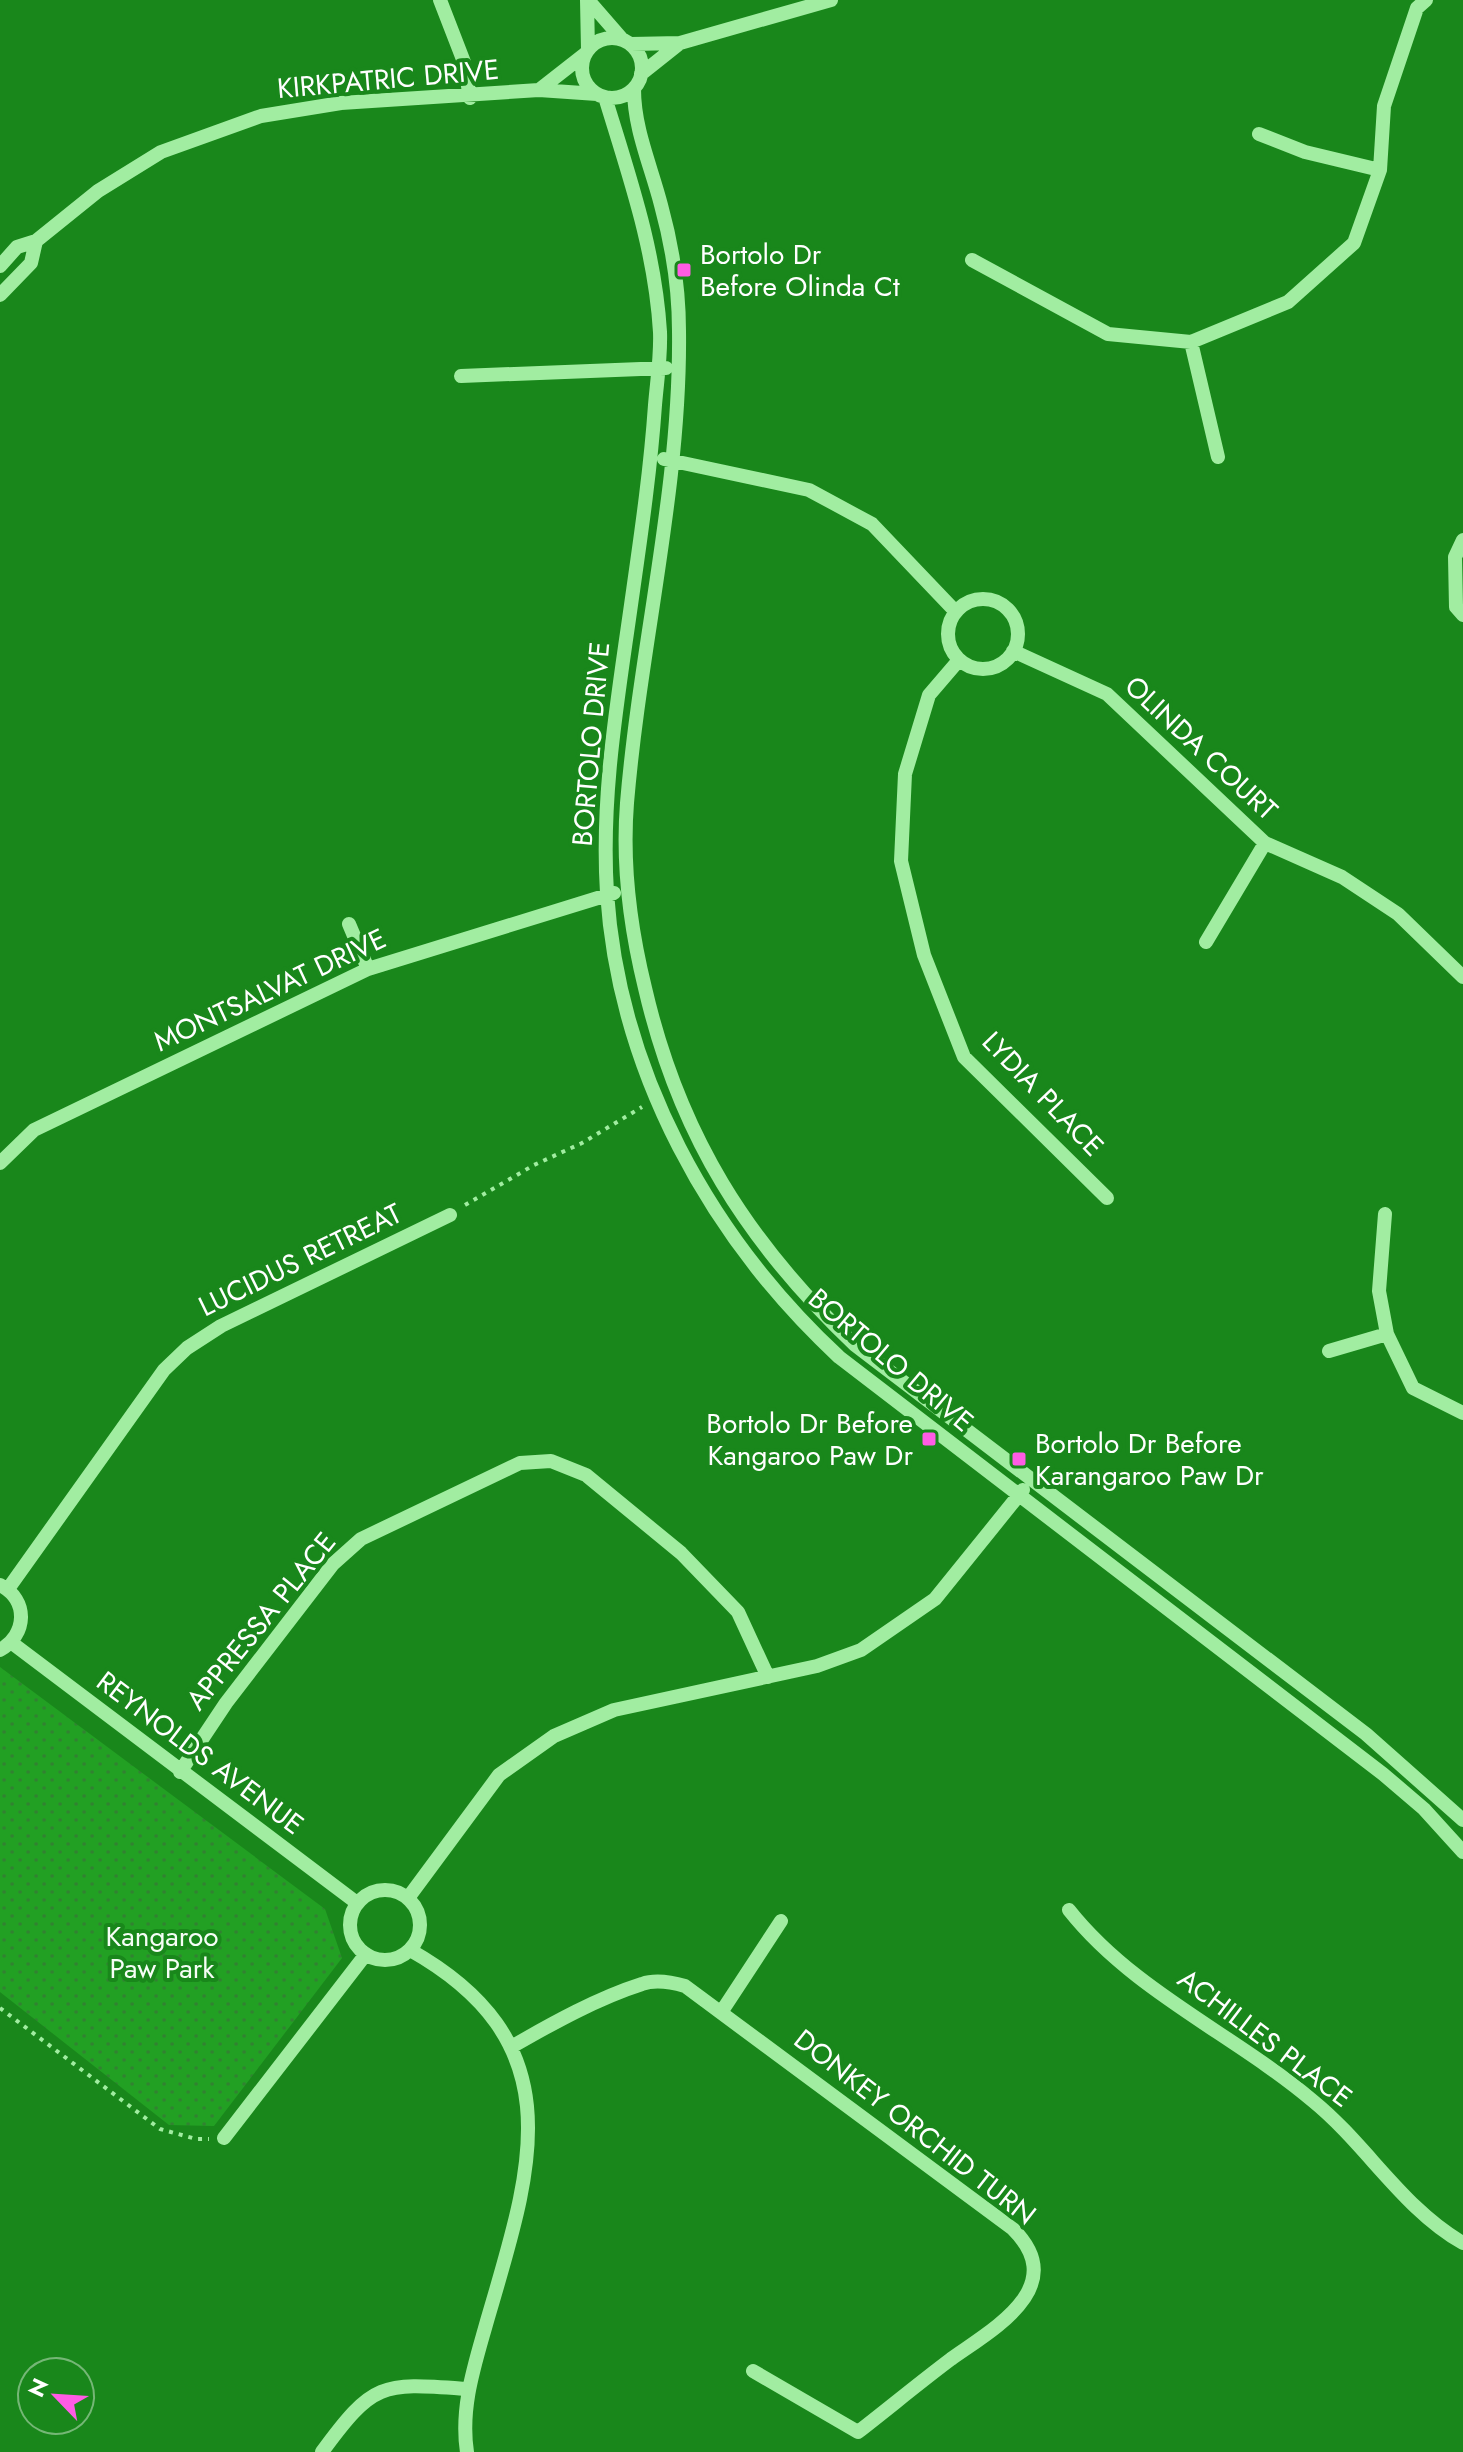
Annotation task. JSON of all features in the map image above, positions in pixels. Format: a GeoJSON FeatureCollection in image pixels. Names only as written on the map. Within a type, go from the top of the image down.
{"type":"FeatureCollection","features":[{"type":"Feature","properties":{"kind":"street"},"geometry":{"type":"LineString","coordinates":[[440,0],[464,62],[470,98]]}},
{"type":"Feature","properties":{"kind":"street"},"geometry":{"type":"LineString","coordinates":[[587,0],[640,58],[641,74]]}},
{"type":"Feature","properties":{"kind":"street"},"geometry":{"type":"LineString","coordinates":[[587,0],[584,81],[601,96],[620,97],[634,89],[641,74],[680,43]]}},
{"type":"Feature","properties":{"kind":"street"},"geometry":{"type":"LineString","coordinates":[[586,52],[604,39],[680,43],[831,0]]}},
{"type":"Feature","properties":{"kind":"street"},"geometry":{"type":"LineString","coordinates":[[972,260],[1108,334],[1191,342],[1288,302],[1354,243],[1380,170],[1384,106],[1417,8],[1426,0]]}},
{"type":"Feature","properties":{"kind":"street","name":"KIRKPATRIC DRIVE"},"geometry":{"type":"LineString","coordinates":[[539,90],[586,52]]}},
{"type":"Feature","properties":{"kind":"street","name":"BORTOLO DRIVE"},"geometry":{"type":"LineString","coordinates":[[634,89],[636,122],[670,242],[680,329],[670,460],[633,744],[627,807],[626,890],[654,1030],[671,1079],[707,1162],[740,1215],[791,1282],[855,1345],[1366,1734],[1463,1820]]}},
{"type":"Feature","properties":{"kind":"street","name":"KIRKPATRIC DRIVE"},"geometry":{"type":"LineString","coordinates":[[0,266],[17,247],[36,241],[98,191],[161,152],[261,116],[341,103],[470,98],[539,90],[601,96]]}},
{"type":"Feature","properties":{"kind":"street","name":"BORTOLO DRIVE"},"geometry":{"type":"LineString","coordinates":[[601,96],[651,248],[660,334],[652,457],[606,802],[607,894],[617,959],[648,1079],[690,1169],[738,1246],[794,1314],[839,1357],[1383,1774],[1424,1809],[1463,1852]]}},
{"type":"Feature","properties":{"kind":"street"},"geometry":{"type":"LineString","coordinates":[[1259,134],[1305,152],[1380,170]]}},
{"type":"Feature","properties":{"kind":"street","name":"KIRKPATRIC DRIVE"},"geometry":{"type":"LineString","coordinates":[[0,295],[31,263],[36,241]]}},
{"type":"Feature","properties":{"kind":"street"},"geometry":{"type":"LineString","coordinates":[[1191,342],[1218,457]]}},
{"type":"Feature","properties":{"kind":"street"},"geometry":{"type":"LineString","coordinates":[[461,376],[678,367]]}},
{"type":"Feature","properties":{"kind":"street"},"geometry":{"type":"LineString","coordinates":[[652,457],[809,490],[872,524],[955,611]]}},
{"type":"Feature","properties":{"kind":"street"},"geometry":{"type":"LineString","coordinates":[[1463,540],[1455,557],[1456,607],[1463,615]]}},
{"type":"Feature","properties":{"kind":"street"},"geometry":{"type":"LineString","coordinates":[[978,598],[996,600],[1010,611],[1018,627],[1013,651],[996,666],[982,669],[959,660],[951,650],[947,629],[955,611],[978,598]]}},
{"type":"Feature","properties":{"kind":"street","name":"OLINDA COURT"},"geometry":{"type":"LineString","coordinates":[[1013,651],[1107,694],[1265,843],[1342,877],[1398,914],[1463,977]]}},
{"type":"Feature","properties":{"kind":"street","name":"LYDIA PLACE"},"geometry":{"type":"LineString","coordinates":[[959,660],[929,695],[905,774],[901,861],[924,955],[964,1057],[1107,1198]]}},
{"type":"Feature","properties":{"kind":"street"},"geometry":{"type":"LineString","coordinates":[[1206,942],[1265,843]]}},
{"type":"Feature","properties":{"kind":"street","name":"MONTSALVAT DRIVE"},"geometry":{"type":"LineString","coordinates":[[0,1163],[34,1130],[368,969],[626,890]]}},
{"type":"Feature","properties":{"kind":"street"},"geometry":{"type":"LineString","coordinates":[[349,924],[368,969]]}},
{"type":"Feature","properties":{"kind":"street"},"geometry":{"type":"LineString","coordinates":[[1385,1214],[1379,1291],[1387,1334],[1413,1388],[1463,1413]]}},
{"type":"Feature","properties":{"kind":"street","name":"LUCIDUS RETREAT"},"geometry":{"type":"LineString","coordinates":[[4,1587],[164,1370],[187,1348],[221,1326],[450,1215]]}},
{"type":"Feature","properties":{"kind":"street"},"geometry":{"type":"LineString","coordinates":[[1329,1351],[1387,1334]]}},
{"type":"Feature","properties":{"kind":"street","name":"APPRESSA PLACE"},"geometry":{"type":"LineString","coordinates":[[180,1772],[226,1703],[333,1564],[361,1539],[520,1463],[551,1461],[586,1475],[670,1544],[738,1612],[768,1677]]}},
{"type":"Feature","properties":{"kind":"street"},"geometry":{"type":"LineString","coordinates":[[408,1898],[499,1775],[554,1736],[614,1710],[817,1666],[861,1650],[914,1617],[960,1572],[1030,1479]]}},
{"type":"Feature","properties":{"kind":"street"},"geometry":{"type":"LineString","coordinates":[[4,1587],[21,1609],[22,1621],[6,1646]]}},
{"type":"Feature","properties":{"kind":"street","name":"REYNOLDS AVENUE"},"geometry":{"type":"LineString","coordinates":[[6,1646],[357,1903]]}},
{"type":"Feature","properties":{"kind":"street"},"geometry":{"type":"LineString","coordinates":[[380,1890],[391,1890],[408,1898],[420,1919],[419,1936],[410,1950],[398,1959],[384,1961],[366,1954],[354,1943],[349,1922],[357,1903],[380,1890]]}},
{"type":"Feature","properties":{"kind":"street","name":"ACHILLES PLACE"},"geometry":{"type":"LineString","coordinates":[[1069,1910],[1106,1950],[1315,2102],[1422,2212],[1463,2243]]}},
{"type":"Feature","properties":{"kind":"street"},"geometry":{"type":"LineString","coordinates":[[722,2011],[781,1921]]}},
{"type":"Feature","properties":{"kind":"street"},"geometry":{"type":"LineString","coordinates":[[410,1950],[444,1969],[478,2001],[513,2046],[529,2107],[527,2167],[515,2223],[467,2389],[467,2452]]}},
{"type":"Feature","properties":{"kind":"street"},"geometry":{"type":"LineString","coordinates":[[224,2138],[366,1954]]}},
{"type":"Feature","properties":{"kind":"street","name":"DONKEY ORCHID TURN"},"geometry":{"type":"LineString","coordinates":[[513,2046],[644,1983],[666,1981],[685,1986],[1013,2229],[1031,2255],[1033,2270],[1029,2291],[1019,2307],[995,2330],[858,2432],[753,2371]]}},
{"type":"Feature","properties":{"kind":"street"},"geometry":{"type":"LineString","coordinates":[[322,2452],[356,2406],[376,2394],[397,2385],[467,2389]]}},
{"type":"Feature","properties":{"kind":"path"},"geometry":{"type":"LineString","coordinates":[[450,1215],[477,1196],[582,1143],[644,1106]]}},
{"type":"Feature","properties":{"kind":"path"},"geometry":{"type":"LineString","coordinates":[[0,2008],[160,2129],[196,2139],[224,2138]]}},
{"type":"Feature","properties":{"kind":"green space","name":"Kangaroo Paw Park"},"geometry":{"type":"Polygon","coordinates":[[[0,1667],[325,1909],[342,1958],[214,2126],[169,2125],[0,1992],[0,1667]]]}},
{"type":"Feature","properties":{"kind":"place","name":"Bortolo Dr Before Olinda Ct"},"geometry":{"type":"Point","coordinates":[684,270]}},
{"type":"Feature","properties":{"kind":"place","name":"Bortolo Dr Before Kangaroo Paw Dr"},"geometry":{"type":"Point","coordinates":[929,1439]}},
{"type":"Feature","properties":{"kind":"place","name":"Bortolo Dr Before Karangaroo Paw Dr"},"geometry":{"type":"Point","coordinates":[1019,1459]}}]}
